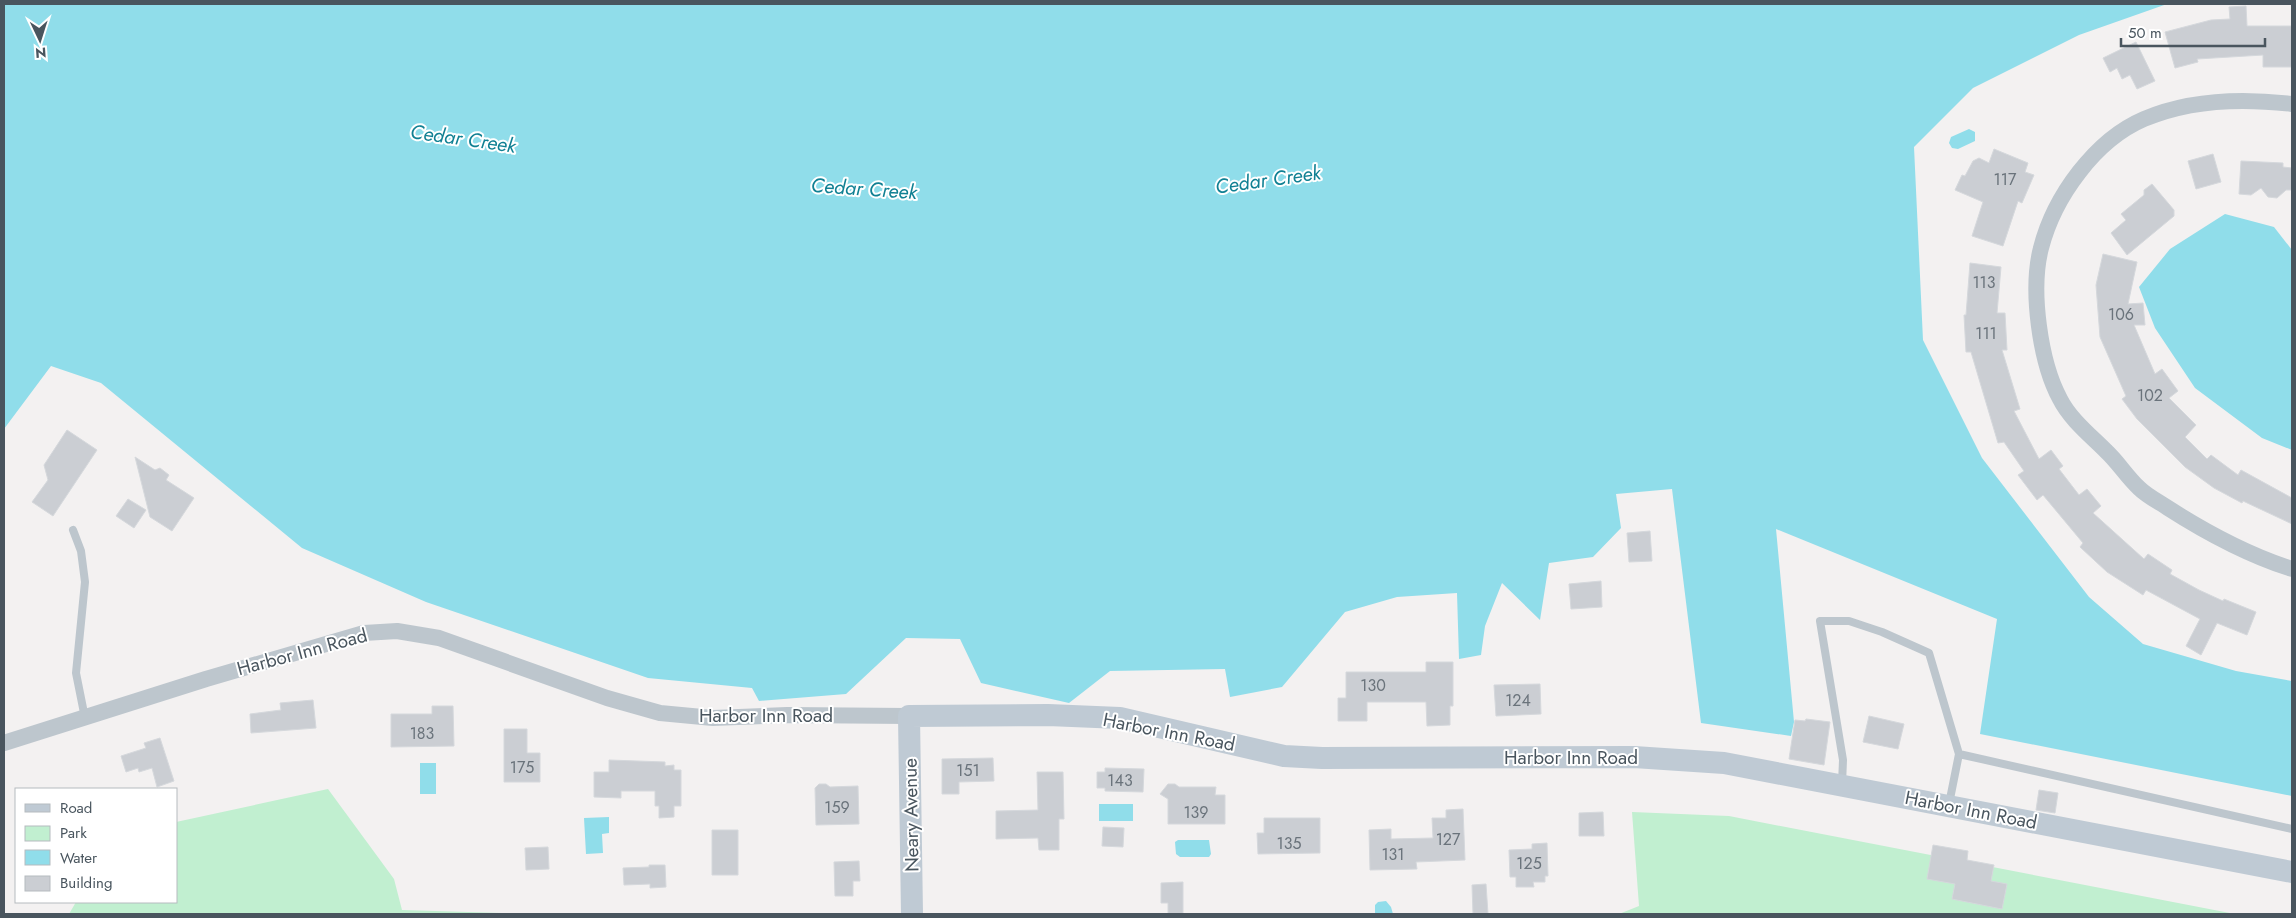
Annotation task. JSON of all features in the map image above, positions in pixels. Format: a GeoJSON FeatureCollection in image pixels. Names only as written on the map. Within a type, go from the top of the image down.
{"type":"FeatureCollection","features":[{"type":"Feature","properties":{"kind":"main road","name":"Harbor Inn Road"},"geometry":{"type":"LineString","coordinates":[[909,716],[1048,715],[1120,718],[1284,756],[1322,758],[1634,757],[1724,763],[2292,872]]}},
{"type":"Feature","properties":{"kind":"main road","name":"Neary Avenue"},"geometry":{"type":"LineString","coordinates":[[909,716],[912,914]]}},
{"type":"Feature","properties":{"kind":"street"},"geometry":{"type":"LineString","coordinates":[[2292,104],[2261,100],[2218,101],[2175,107],[2143,120],[2119,133],[2093,156],[2069,189],[2052,218],[2041,248],[2036,302],[2047,367],[2060,400],[2092,440],[2105,450],[2140,489],[2201,529],[2265,560],[2292,569]]}},
{"type":"Feature","properties":{"kind":"street","name":"Harbor Inn Road"},"geometry":{"type":"LineString","coordinates":[[4,743],[206,679],[364,633],[397,631],[439,638],[607,698],[660,712],[713,718],[787,715],[909,716]]}},
{"type":"Feature","properties":{"kind":"lane"},"geometry":{"type":"LineString","coordinates":[[73,530],[81,551],[84,582],[76,673],[85,718]]}},
{"type":"Feature","properties":{"kind":"lane"},"geometry":{"type":"LineString","coordinates":[[1842,786],[1843,760],[1820,620],[1849,621],[1882,632],[1929,654],[1959,754],[1949,806]]}},
{"type":"Feature","properties":{"kind":"lane"},"geometry":{"type":"LineString","coordinates":[[1959,754],[2292,829]]}},
{"type":"Feature","properties":{"kind":"green space"},"geometry":{"type":"Polygon","coordinates":[[[328,789],[394,879],[402,910],[532,914],[69,914],[75,903],[178,903],[178,822],[328,789]]]}},
{"type":"Feature","properties":{"kind":"green space"},"geometry":{"type":"Polygon","coordinates":[[[1632,812],[1729,816],[2235,914],[1619,914],[1639,906],[1632,812]]]}},
{"type":"Feature","properties":{"kind":"water","name":"Cedar Creek"},"geometry":{"type":"Polygon","coordinates":[[[4,4],[2167,4],[2079,35],[1973,88],[1914,147],[1923,340],[1982,458],[2089,597],[2143,644],[2236,671],[2292,681],[2292,796],[1980,734],[1997,619],[1776,529],[1794,722],[1791,736],[1701,723],[1672,489],[1616,494],[1621,528],[1593,557],[1549,563],[1540,620],[1502,583],[1485,626],[1481,655],[1459,659],[1457,593],[1397,597],[1345,612],[1282,687],[1230,697],[1225,669],[1110,671],[1069,703],[981,683],[960,639],[906,638],[846,694],[759,701],[752,688],[648,678],[426,602],[302,548],[101,383],[51,366],[4,429],[4,4]]]}},
{"type":"Feature","properties":{"kind":"water"},"geometry":{"type":"Polygon","coordinates":[[[1969,129],[1975,132],[1975,141],[1958,149],[1952,148],[1949,143],[1951,137],[1969,129]]]}},
{"type":"Feature","properties":{"kind":"water"},"geometry":{"type":"Polygon","coordinates":[[[2225,214],[2274,227],[2292,250],[2292,450],[2262,438],[2195,388],[2155,328],[2139,287],[2170,249],[2225,214]]]}},
{"type":"Feature","properties":{"kind":"water"},"geometry":{"type":"Polygon","coordinates":[[[420,763],[436,763],[436,794],[420,794],[420,763]]]}},
{"type":"Feature","properties":{"kind":"water"},"geometry":{"type":"Polygon","coordinates":[[[1099,804],[1133,804],[1133,821],[1099,821],[1099,804]]]}},
{"type":"Feature","properties":{"kind":"water"},"geometry":{"type":"Polygon","coordinates":[[[609,817],[609,833],[602,834],[603,853],[586,854],[584,818],[609,817]]]}},
{"type":"Feature","properties":{"kind":"water"},"geometry":{"type":"Polygon","coordinates":[[[1178,840],[1209,840],[1211,854],[1209,857],[1180,857],[1176,854],[1175,842],[1178,840]]]}},
{"type":"Feature","properties":{"kind":"water"},"geometry":{"type":"Polygon","coordinates":[[[1386,901],[1391,907],[1393,914],[1375,914],[1375,905],[1378,902],[1386,901]]]}},
{"type":"Feature","properties":{"kind":"building"},"geometry":{"type":"Polygon","coordinates":[[[2246,6],[2247,26],[2292,26],[2292,67],[2263,67],[2263,55],[2197,59],[2198,62],[2175,68],[2165,32],[2211,20],[2230,19],[2229,7],[2246,6]]]}},
{"type":"Feature","properties":{"kind":"building"},"geometry":{"type":"Polygon","coordinates":[[[2136,42],[2155,81],[2137,89],[2130,75],[2122,79],[2117,68],[2110,72],[2103,58],[2136,42]]]}},
{"type":"Feature","properties":{"kind":"building"},"geometry":{"type":"Polygon","coordinates":[[[1994,149],[2028,163],[2025,172],[2034,175],[2022,203],[2018,201],[2003,246],[1972,236],[1983,202],[1955,190],[1962,175],[1965,176],[1973,161],[1979,158],[1989,163],[1994,149]]]}},
{"type":"Feature","properties":{"kind":"building"},"geometry":{"type":"Polygon","coordinates":[[[2213,154],[2221,182],[2196,189],[2188,161],[2213,154]]]}},
{"type":"Feature","properties":{"kind":"building"},"geometry":{"type":"Polygon","coordinates":[[[2241,161],[2283,163],[2283,167],[2292,168],[2292,190],[2286,190],[2277,198],[2268,197],[2261,188],[2251,195],[2239,194],[2241,161]]]}},
{"type":"Feature","properties":{"kind":"building"},"geometry":{"type":"Polygon","coordinates":[[[2152,184],[2174,210],[2174,216],[2127,255],[2111,233],[2126,220],[2121,214],[2144,195],[2144,190],[2152,184]]]}},
{"type":"Feature","properties":{"kind":"building"},"geometry":{"type":"Polygon","coordinates":[[[2103,254],[2137,262],[2128,304],[2143,303],[2145,325],[2134,325],[2155,374],[2162,369],[2178,391],[2169,398],[2196,425],[2185,437],[2207,459],[2211,455],[2238,475],[2241,470],[2292,498],[2292,524],[2243,501],[2242,503],[2214,488],[2185,467],[2137,419],[2122,399],[2126,396],[2100,337],[2096,285],[2103,254]]]}},
{"type":"Feature","properties":{"kind":"building"},"geometry":{"type":"Polygon","coordinates":[[[1970,263],[2001,267],[1997,313],[2005,313],[2007,350],[2002,350],[2020,409],[2014,411],[2039,459],[2051,450],[2063,466],[2059,469],[2079,495],[2087,489],[2101,506],[2093,513],[2144,559],[2148,554],[2172,570],[2170,574],[2199,590],[2223,601],[2224,599],[2256,612],[2247,635],[2217,623],[2201,655],[2186,646],[2200,619],[2146,590],[2143,595],[2107,572],[2080,547],[2083,543],[2043,495],[2037,500],[2018,475],[2024,471],[2004,442],[1998,443],[1971,352],[1966,352],[1964,315],[1966,315],[1970,263]]]}},
{"type":"Feature","properties":{"kind":"building"},"geometry":{"type":"Polygon","coordinates":[[[67,430],[97,450],[53,516],[32,502],[48,480],[44,465],[67,430]]]}},
{"type":"Feature","properties":{"kind":"building"},"geometry":{"type":"Polygon","coordinates":[[[135,457],[155,470],[160,468],[169,475],[166,480],[194,498],[172,531],[150,517],[135,457]]]}},
{"type":"Feature","properties":{"kind":"building"},"geometry":{"type":"Polygon","coordinates":[[[128,499],[146,510],[134,528],[116,516],[128,499]]]}},
{"type":"Feature","properties":{"kind":"building"},"geometry":{"type":"Polygon","coordinates":[[[1650,531],[1652,561],[1629,562],[1627,533],[1650,531]]]}},
{"type":"Feature","properties":{"kind":"building"},"geometry":{"type":"Polygon","coordinates":[[[1601,581],[1602,607],[1571,609],[1569,584],[1601,581]]]}},
{"type":"Feature","properties":{"kind":"building"},"geometry":{"type":"Polygon","coordinates":[[[1426,662],[1453,662],[1453,706],[1450,706],[1450,725],[1427,726],[1426,702],[1367,702],[1367,721],[1338,721],[1338,698],[1346,698],[1346,672],[1426,672],[1426,662]]]}},
{"type":"Feature","properties":{"kind":"building"},"geometry":{"type":"Polygon","coordinates":[[[1540,684],[1541,714],[1496,716],[1494,685],[1540,684]]]}},
{"type":"Feature","properties":{"kind":"building"},"geometry":{"type":"Polygon","coordinates":[[[313,700],[316,728],[251,733],[250,714],[281,710],[280,703],[313,700]]]}},
{"type":"Feature","properties":{"kind":"building"},"geometry":{"type":"Polygon","coordinates":[[[432,706],[453,706],[454,746],[391,747],[391,714],[432,714],[432,706]]]}},
{"type":"Feature","properties":{"kind":"building"},"geometry":{"type":"Polygon","coordinates":[[[1869,716],[1904,724],[1898,749],[1863,742],[1869,716]]]}},
{"type":"Feature","properties":{"kind":"building"},"geometry":{"type":"Polygon","coordinates":[[[1806,719],[1830,722],[1824,765],[1789,759],[1795,720],[1805,721],[1806,719]]]}},
{"type":"Feature","properties":{"kind":"building"},"geometry":{"type":"Polygon","coordinates":[[[504,729],[527,729],[527,753],[540,753],[540,782],[504,782],[504,729]]]}},
{"type":"Feature","properties":{"kind":"building"},"geometry":{"type":"Polygon","coordinates":[[[160,738],[174,781],[157,787],[152,768],[139,772],[138,768],[126,772],[121,756],[146,748],[144,743],[160,738]]]}},
{"type":"Feature","properties":{"kind":"building"},"geometry":{"type":"Polygon","coordinates":[[[993,758],[994,781],[959,782],[959,794],[942,794],[942,759],[993,758]]]}},
{"type":"Feature","properties":{"kind":"building"},"geometry":{"type":"Polygon","coordinates":[[[609,760],[665,762],[665,766],[674,765],[674,770],[681,770],[681,806],[674,806],[674,817],[659,818],[659,806],[655,806],[655,791],[621,791],[621,798],[594,797],[594,772],[609,772],[609,760]]]}},
{"type":"Feature","properties":{"kind":"building"},"geometry":{"type":"Polygon","coordinates":[[[1105,768],[1144,769],[1143,792],[1105,791],[1105,788],[1097,788],[1097,772],[1105,772],[1105,768]]]}},
{"type":"Feature","properties":{"kind":"building"},"geometry":{"type":"Polygon","coordinates":[[[1037,772],[1063,772],[1064,819],[1059,819],[1059,850],[1039,850],[1038,838],[996,839],[996,811],[1038,810],[1037,772]]]}},
{"type":"Feature","properties":{"kind":"building"},"geometry":{"type":"Polygon","coordinates":[[[819,784],[826,784],[830,787],[858,786],[859,824],[816,825],[815,788],[819,784]]]}},
{"type":"Feature","properties":{"kind":"building"},"geometry":{"type":"Polygon","coordinates":[[[1168,784],[1175,784],[1179,787],[1216,787],[1215,795],[1225,795],[1225,824],[1168,824],[1168,799],[1160,794],[1168,784]]]}},
{"type":"Feature","properties":{"kind":"building"},"geometry":{"type":"Polygon","coordinates":[[[2039,790],[2058,793],[2055,813],[2036,810],[2039,790]]]}},
{"type":"Feature","properties":{"kind":"building"},"geometry":{"type":"Polygon","coordinates":[[[1463,809],[1465,860],[1416,862],[1417,869],[1370,870],[1369,830],[1391,829],[1391,839],[1433,838],[1432,818],[1446,818],[1446,810],[1463,809]]]}},
{"type":"Feature","properties":{"kind":"building"},"geometry":{"type":"Polygon","coordinates":[[[1603,812],[1604,836],[1579,836],[1579,813],[1603,812]]]}},
{"type":"Feature","properties":{"kind":"building"},"geometry":{"type":"Polygon","coordinates":[[[1264,818],[1320,818],[1320,853],[1258,854],[1257,833],[1264,833],[1264,818]]]}},
{"type":"Feature","properties":{"kind":"building"},"geometry":{"type":"Polygon","coordinates":[[[1103,827],[1124,828],[1123,847],[1102,846],[1103,827]]]}},
{"type":"Feature","properties":{"kind":"building"},"geometry":{"type":"Polygon","coordinates":[[[712,830],[738,830],[738,875],[712,875],[712,830]]]}},
{"type":"Feature","properties":{"kind":"building"},"geometry":{"type":"Polygon","coordinates":[[[1547,843],[1548,876],[1545,876],[1545,882],[1533,882],[1534,887],[1516,887],[1516,877],[1510,877],[1509,850],[1532,849],[1532,844],[1547,843]]]}},
{"type":"Feature","properties":{"kind":"building"},"geometry":{"type":"Polygon","coordinates":[[[1933,845],[1968,851],[1967,860],[1994,865],[1991,881],[2007,884],[2002,909],[1952,899],[1955,884],[1927,879],[1933,845]]]}},
{"type":"Feature","properties":{"kind":"building"},"geometry":{"type":"Polygon","coordinates":[[[548,847],[549,869],[526,870],[525,848],[548,847]]]}},
{"type":"Feature","properties":{"kind":"building"},"geometry":{"type":"Polygon","coordinates":[[[859,861],[860,881],[853,881],[853,896],[835,896],[834,862],[859,861]]]}},
{"type":"Feature","properties":{"kind":"building"},"geometry":{"type":"Polygon","coordinates":[[[649,865],[665,865],[666,887],[650,888],[650,884],[624,885],[623,868],[649,867],[649,865]]]}},
{"type":"Feature","properties":{"kind":"building"},"geometry":{"type":"Polygon","coordinates":[[[1183,882],[1183,914],[1168,914],[1168,903],[1161,903],[1161,883],[1183,882]]]}},
{"type":"Feature","properties":{"kind":"building"},"geometry":{"type":"Polygon","coordinates":[[[1486,884],[1488,914],[1473,914],[1472,885],[1486,884]]]}}]}
